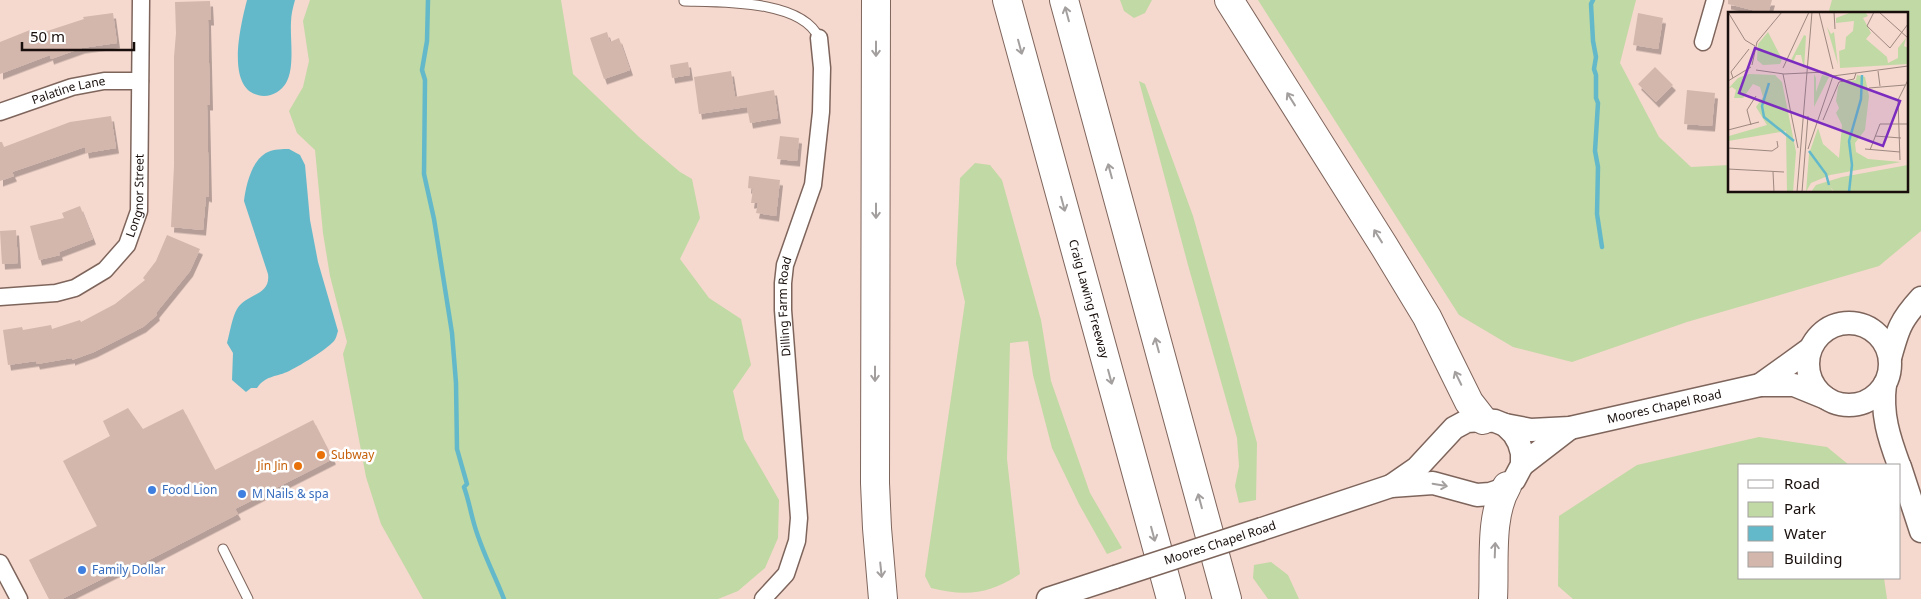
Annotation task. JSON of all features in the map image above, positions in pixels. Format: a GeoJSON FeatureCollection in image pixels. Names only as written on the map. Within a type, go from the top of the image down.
{"type":"FeatureCollection","features":[{"type":"Feature","properties":{"kind":"highway"},"geometry":{"type":"LineString","coordinates":[[876,0],[875,483],[883,599]]}},
{"type":"Feature","properties":{"kind":"highway","name":"Craig Lawing Freeway"},"geometry":{"type":"LineString","coordinates":[[1007,0],[1171,599]]}},
{"type":"Feature","properties":{"kind":"highway"},"geometry":{"type":"LineString","coordinates":[[1064,0],[1227,599]]}},
{"type":"Feature","properties":{"kind":"highway"},"geometry":{"type":"LineString","coordinates":[[1229,0],[1427,317],[1469,402],[1494,422]]}},
{"type":"Feature","properties":{"kind":"highway"},"geometry":{"type":"LineString","coordinates":[[1493,599],[1496,512],[1500,498],[1514,476]]}},
{"type":"Feature","properties":{"kind":"main road"},"geometry":{"type":"LineString","coordinates":[[1885,384],[1876,395],[1865,402],[1852,405],[1832,401],[1816,389],[1809,377],[1807,363],[1810,350],[1817,338],[1828,328],[1840,324],[1884,320],[1915,304]]}},
{"type":"Feature","properties":{"kind":"main road"},"geometry":{"type":"LineString","coordinates":[[1898,464],[1888,434],[1883,398],[1885,384],[1890,372],[1890,358],[1898,329],[1915,304]]}},
{"type":"Feature","properties":{"kind":"main road"},"geometry":{"type":"LineString","coordinates":[[1854,323],[1867,327],[1878,335],[1886,346],[1890,358]]}},
{"type":"Feature","properties":{"kind":"main road","name":"Moores Chapel Road"},"geometry":{"type":"LineString","coordinates":[[1760,385],[1810,350]]}},
{"type":"Feature","properties":{"kind":"main road","name":"Moores Chapel Road"},"geometry":{"type":"LineString","coordinates":[[1391,486],[1417,468],[1454,428],[1467,421],[1494,422],[1531,430],[1570,428],[1760,385],[1794,385],[1872,416],[1888,434]]}},
{"type":"Feature","properties":{"kind":"main road"},"geometry":{"type":"LineString","coordinates":[[1494,422],[1514,434],[1519,443],[1522,453],[1514,476]]}},
{"type":"Feature","properties":{"kind":"main road","name":"Moores Chapel Road"},"geometry":{"type":"LineString","coordinates":[[1048,599],[1391,486],[1434,483],[1477,495],[1490,494],[1570,428]]}},
{"type":"Feature","properties":{"kind":"main road"},"geometry":{"type":"LineString","coordinates":[[1901,472],[1921,530]]}},
{"type":"Feature","properties":{"kind":"street","name":"Longnor Street"},"geometry":{"type":"LineString","coordinates":[[0,297],[56,293],[75,288],[105,270],[127,245],[139,211],[142,0]]}},
{"type":"Feature","properties":{"kind":"street"},"geometry":{"type":"LineString","coordinates":[[1704,42],[1714,0]]}},
{"type":"Feature","properties":{"kind":"street","name":"Dilling Farm Road"},"geometry":{"type":"LineString","coordinates":[[763,599],[786,574],[797,541],[798,494],[783,310],[783,283],[789,252],[813,184],[821,112],[822,68],[820,38]]}},
{"type":"Feature","properties":{"kind":"street","name":"Palatine Lane"},"geometry":{"type":"LineString","coordinates":[[0,112],[72,87],[104,81],[140,81]]}},
{"type":"Feature","properties":{"kind":"street"},"geometry":{"type":"LineString","coordinates":[[0,563],[19,599]]}},
{"type":"Feature","properties":{"kind":"lane"},"geometry":{"type":"LineString","coordinates":[[684,2],[748,2],[782,7],[804,17],[811,23],[820,38]]}},
{"type":"Feature","properties":{"kind":"lane"},"geometry":{"type":"LineString","coordinates":[[223,549],[248,599]]}},
{"type":"Feature","properties":{"kind":"green space"},"geometry":{"type":"Polygon","coordinates":[[[310,0],[561,0],[573,74],[639,137],[680,172],[692,179],[700,218],[680,259],[709,298],[741,319],[751,365],[733,391],[744,439],[779,500],[778,538],[765,568],[738,591],[718,599],[423,599],[381,524],[366,477],[343,354],[347,342],[330,276],[323,233],[315,150],[297,133],[289,111],[303,87],[309,61],[303,21],[310,0]]]}},
{"type":"Feature","properties":{"kind":"green space"},"geometry":{"type":"Polygon","coordinates":[[[1120,0],[1152,0],[1145,13],[1134,18],[1124,11],[1120,0]]]}},
{"type":"Feature","properties":{"kind":"green space"},"geometry":{"type":"Polygon","coordinates":[[[1258,0],[1636,0],[1620,63],[1659,137],[1691,167],[1728,165],[1728,192],[1908,192],[1908,12],[1829,12],[1832,0],[1921,0],[1921,231],[1879,266],[1687,322],[1572,362],[1513,347],[1459,315],[1258,0]]]}},
{"type":"Feature","properties":{"kind":"green space"},"geometry":{"type":"Polygon","coordinates":[[[1139,81],[1145,84],[1193,216],[1257,443],[1256,500],[1239,503],[1235,486],[1239,466],[1237,438],[1139,81]]]}},
{"type":"Feature","properties":{"kind":"green space"},"geometry":{"type":"Polygon","coordinates":[[[975,163],[990,165],[1002,180],[1041,320],[1051,381],[1090,493],[1122,548],[1107,554],[1079,504],[1052,448],[1033,375],[1028,341],[1010,343],[1007,459],[1020,574],[988,590],[967,593],[931,588],[925,576],[965,302],[956,264],[960,178],[975,163]]]}},
{"type":"Feature","properties":{"kind":"green space"},"geometry":{"type":"Polygon","coordinates":[[[1759,437],[1827,447],[1848,464],[1738,464],[1738,579],[1884,579],[1887,599],[1573,599],[1558,586],[1559,516],[1637,465],[1759,437]]]}},
{"type":"Feature","properties":{"kind":"green space"},"geometry":{"type":"Polygon","coordinates":[[[1271,562],[1288,575],[1299,599],[1268,599],[1253,578],[1254,565],[1271,562]]]}},
{"type":"Feature","properties":{"kind":"water"},"geometry":{"type":"Polygon","coordinates":[[[247,0],[295,0],[291,19],[289,77],[280,90],[267,96],[251,92],[243,84],[239,71],[239,40],[247,0]]]}},
{"type":"Feature","properties":{"kind":"water"},"geometry":{"type":"Polygon","coordinates":[[[289,149],[300,155],[305,165],[310,220],[318,262],[338,331],[334,341],[319,353],[292,370],[267,379],[257,388],[251,388],[246,392],[232,380],[233,353],[227,343],[237,309],[246,300],[262,291],[268,281],[268,274],[244,201],[245,195],[248,180],[254,166],[262,155],[273,150],[289,149]]]}},
{"type":"Feature","properties":{"kind":"building"},"geometry":{"type":"Polygon","coordinates":[[[1728,0],[1772,0],[1769,12],[1760,12],[1728,4],[1728,0]]]}},
{"type":"Feature","properties":{"kind":"building"},"geometry":{"type":"Polygon","coordinates":[[[210,1],[211,20],[208,20],[210,105],[207,105],[209,197],[206,196],[203,230],[171,227],[174,166],[175,2],[210,1]]]}},
{"type":"Feature","properties":{"kind":"building"},"geometry":{"type":"Polygon","coordinates":[[[113,13],[117,43],[82,48],[51,59],[50,55],[0,74],[0,42],[30,30],[32,36],[84,19],[83,17],[113,13]]]}},
{"type":"Feature","properties":{"kind":"building"},"geometry":{"type":"Polygon","coordinates":[[[1638,13],[1663,18],[1658,49],[1633,45],[1638,13]]]}},
{"type":"Feature","properties":{"kind":"building"},"geometry":{"type":"Polygon","coordinates":[[[607,32],[610,42],[619,38],[630,70],[604,79],[590,38],[607,32]]]}},
{"type":"Feature","properties":{"kind":"building"},"geometry":{"type":"Polygon","coordinates":[[[688,62],[690,75],[672,78],[670,65],[688,62]]]}},
{"type":"Feature","properties":{"kind":"building"},"geometry":{"type":"Polygon","coordinates":[[[1655,67],[1673,85],[1656,102],[1638,84],[1655,67]]]}},
{"type":"Feature","properties":{"kind":"building"},"geometry":{"type":"Polygon","coordinates":[[[731,71],[735,97],[774,90],[778,118],[750,123],[747,107],[699,114],[694,77],[731,71]]]}},
{"type":"Feature","properties":{"kind":"building"},"geometry":{"type":"Polygon","coordinates":[[[1687,90],[1715,93],[1712,126],[1684,124],[1687,90]]]}},
{"type":"Feature","properties":{"kind":"building"},"geometry":{"type":"Polygon","coordinates":[[[111,116],[116,148],[86,153],[85,147],[12,172],[14,176],[0,181],[0,142],[2,142],[4,147],[70,122],[111,116]]]}},
{"type":"Feature","properties":{"kind":"building"},"geometry":{"type":"Polygon","coordinates":[[[780,136],[799,138],[797,161],[777,159],[780,136]]]}},
{"type":"Feature","properties":{"kind":"building"},"geometry":{"type":"Polygon","coordinates":[[[749,176],[780,180],[776,216],[756,213],[758,203],[751,203],[753,189],[748,188],[749,176]]]}},
{"type":"Feature","properties":{"kind":"building"},"geometry":{"type":"Polygon","coordinates":[[[80,206],[93,239],[59,252],[60,255],[39,260],[30,226],[64,218],[62,213],[80,206]]]}},
{"type":"Feature","properties":{"kind":"building"},"geometry":{"type":"Polygon","coordinates":[[[16,230],[18,263],[2,264],[0,231],[16,230]]]}},
{"type":"Feature","properties":{"kind":"building"},"geometry":{"type":"Polygon","coordinates":[[[167,235],[200,249],[190,271],[156,313],[157,315],[143,327],[94,352],[72,360],[72,358],[37,364],[36,361],[8,365],[3,330],[22,327],[23,330],[51,325],[52,329],[80,320],[81,322],[115,304],[145,280],[143,278],[156,261],[167,235]]]}},
{"type":"Feature","properties":{"kind":"building","name":"Food Lion"},"geometry":{"type":"Polygon","coordinates":[[[128,408],[143,429],[183,409],[215,470],[313,420],[333,459],[235,509],[238,514],[122,574],[120,570],[62,599],[49,599],[29,560],[97,526],[63,461],[110,436],[103,421],[128,408]]]}},
{"type":"Feature","properties":{"kind":"waterway"},"geometry":{"type":"LineString","coordinates":[[428,0],[427,41],[422,70],[425,80],[424,174],[434,219],[452,333],[456,383],[457,449],[467,484],[464,487],[476,530],[504,599]]}},
{"type":"Feature","properties":{"kind":"waterway"},"geometry":{"type":"LineString","coordinates":[[1593,0],[1591,4],[1596,57],[1594,69],[1598,103],[1595,151],[1598,167],[1597,214],[1602,247]]}},
{"type":"Feature","properties":{"kind":"place","name":"Subway"},"geometry":{"type":"Point","coordinates":[321,455]}},
{"type":"Feature","properties":{"kind":"place","name":"Jin Jin"},"geometry":{"type":"Point","coordinates":[298,466]}},
{"type":"Feature","properties":{"kind":"place","name":"Food Lion"},"geometry":{"type":"Point","coordinates":[152,490]}},
{"type":"Feature","properties":{"kind":"place","name":"M Nails & spa"},"geometry":{"type":"Point","coordinates":[242,494]}},
{"type":"Feature","properties":{"kind":"place","name":"Family Dollar"},"geometry":{"type":"Point","coordinates":[82,570]}}]}
